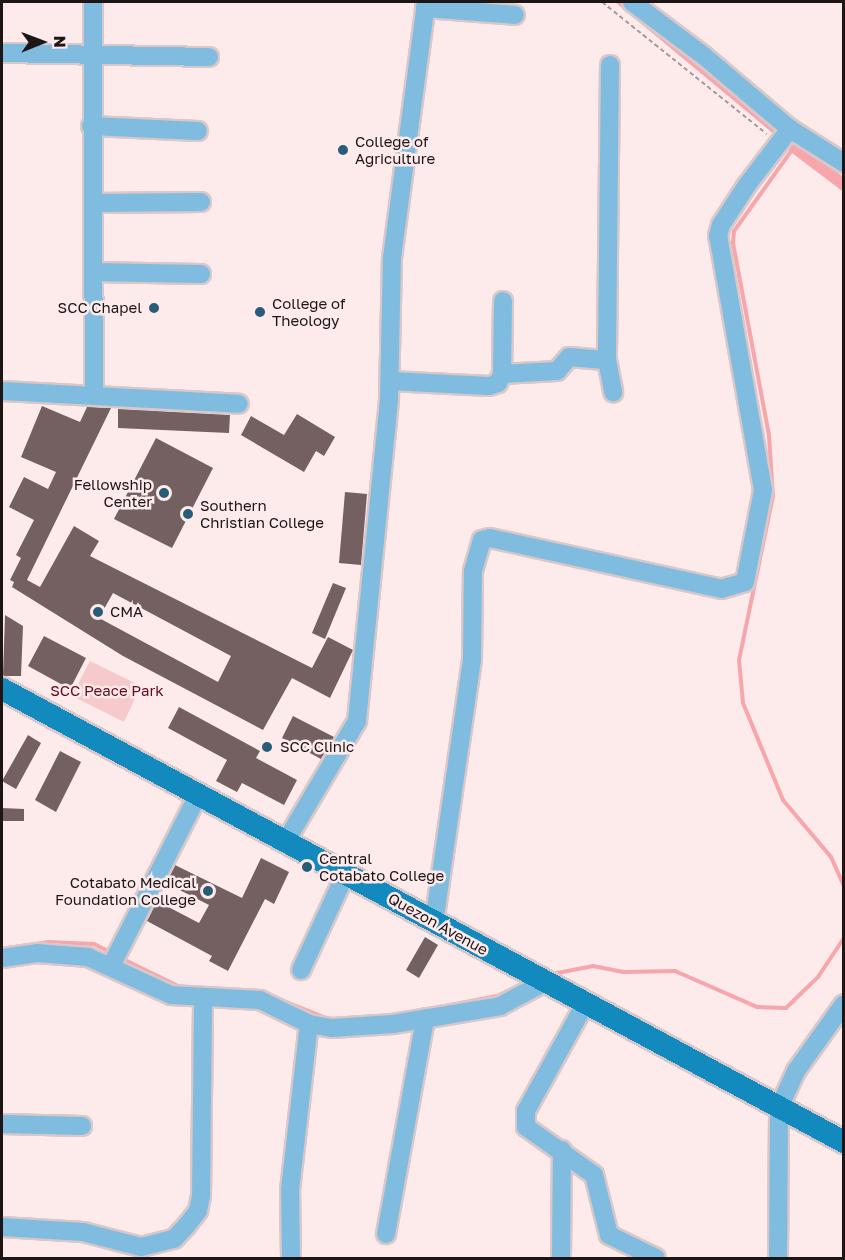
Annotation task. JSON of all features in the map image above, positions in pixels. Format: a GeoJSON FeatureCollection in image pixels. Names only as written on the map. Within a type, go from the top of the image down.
{"type":"FeatureCollection","features":[{"type":"Feature","properties":{"kind":"main road","name":"Quezon Avenue"},"geometry":{"type":"LineString","coordinates":[[2,689],[778,1108],[842,1140]]}},
{"type":"Feature","properties":{"kind":"street"},"geometry":{"type":"LineString","coordinates":[[93,2],[90,126],[93,202],[94,394]]}},
{"type":"Feature","properties":{"kind":"street"},"geometry":{"type":"LineString","coordinates":[[632,2],[704,56],[785,136],[843,163]]}},
{"type":"Feature","properties":{"kind":"street"},"geometry":{"type":"LineString","coordinates":[[286,841],[357,721],[390,381],[392,258],[426,5],[515,15]]}},
{"type":"Feature","properties":{"kind":"street"},"geometry":{"type":"LineString","coordinates":[[2,53],[92,52],[209,57]]}},
{"type":"Feature","properties":{"kind":"street"},"geometry":{"type":"LineString","coordinates":[[610,65],[607,360],[613,392]]}},
{"type":"Feature","properties":{"kind":"street"},"geometry":{"type":"LineString","coordinates":[[90,126],[198,131]]}},
{"type":"Feature","properties":{"kind":"street"},"geometry":{"type":"LineString","coordinates":[[434,923],[472,660],[473,571],[482,540],[490,538],[721,589],[745,582],[763,490],[718,236],[721,225],[785,136]]}},
{"type":"Feature","properties":{"kind":"street"},"geometry":{"type":"LineString","coordinates":[[93,202],[201,202]]}},
{"type":"Feature","properties":{"kind":"street"},"geometry":{"type":"LineString","coordinates":[[93,272],[201,274]]}},
{"type":"Feature","properties":{"kind":"street"},"geometry":{"type":"LineString","coordinates":[[390,381],[489,386],[498,383],[502,374],[503,300]]}},
{"type":"Feature","properties":{"kind":"street"},"geometry":{"type":"LineString","coordinates":[[502,374],[557,371],[569,357],[607,360]]}},
{"type":"Feature","properties":{"kind":"street"},"geometry":{"type":"LineString","coordinates":[[2,391],[94,394],[239,404]]}},
{"type":"Feature","properties":{"kind":"street"},"geometry":{"type":"LineString","coordinates":[[115,959],[199,794]]}},
{"type":"Feature","properties":{"kind":"street"},"geometry":{"type":"LineString","coordinates":[[301,970],[346,873]]}},
{"type":"Feature","properties":{"kind":"street"},"geometry":{"type":"LineString","coordinates":[[2,958],[66,954],[115,959],[156,990],[203,999],[260,1000],[309,1024],[332,1028],[425,1019],[500,1006],[545,982]]}},
{"type":"Feature","properties":{"kind":"street"},"geometry":{"type":"LineString","coordinates":[[2,1227],[83,1232],[141,1248],[174,1239],[198,1211],[203,999]]}},
{"type":"Feature","properties":{"kind":"street"},"geometry":{"type":"LineString","coordinates":[[585,1004],[526,1112],[524,1122],[529,1131],[562,1150],[598,1181],[607,1232],[656,1258]]}},
{"type":"Feature","properties":{"kind":"street"},"geometry":{"type":"LineString","coordinates":[[778,1258],[778,1108],[796,1071],[843,1004]]}},
{"type":"Feature","properties":{"kind":"street"},"geometry":{"type":"LineString","coordinates":[[386,1234],[425,1019]]}},
{"type":"Feature","properties":{"kind":"street"},"geometry":{"type":"LineString","coordinates":[[291,1258],[290,1190],[309,1024]]}},
{"type":"Feature","properties":{"kind":"street"},"geometry":{"type":"LineString","coordinates":[[2,1124],[82,1126]]}},
{"type":"Feature","properties":{"kind":"street"},"geometry":{"type":"LineString","coordinates":[[561,1258],[562,1150]]}},
{"type":"Feature","properties":{"kind":"path"},"geometry":{"type":"LineString","coordinates":[[602,2],[753,125],[785,136]]}},
{"type":"Feature","properties":{"kind":"green space","name":"SCC Peace Park"},"geometry":{"type":"Polygon","coordinates":[[[90,661],[141,686],[124,722],[72,696],[90,661]]]}},
{"type":"Feature","properties":{"kind":"building"},"geometry":{"type":"Polygon","coordinates":[[[42,406],[80,422],[87,407],[111,408],[27,580],[40,587],[74,526],[99,541],[90,556],[312,668],[328,637],[353,650],[330,698],[292,678],[263,730],[123,656],[12,587],[14,582],[10,580],[21,558],[16,555],[34,520],[9,507],[24,477],[48,489],[56,472],[21,457],[42,406]],[[113,593],[99,618],[218,682],[231,656],[113,593]]]}},
{"type":"Feature","properties":{"kind":"building"},"geometry":{"type":"Polygon","coordinates":[[[118,409],[230,415],[229,433],[118,428],[118,409]]]}},
{"type":"Feature","properties":{"kind":"building"},"geometry":{"type":"Polygon","coordinates":[[[297,414],[335,437],[324,456],[316,451],[304,472],[241,435],[251,416],[284,435],[297,414]]]}},
{"type":"Feature","properties":{"kind":"building","name":"Fellowship Center"},"geometry":{"type":"Polygon","coordinates":[[[156,438],[213,468],[172,548],[114,519],[156,438]]]}},
{"type":"Feature","properties":{"kind":"building"},"geometry":{"type":"Polygon","coordinates":[[[345,492],[367,494],[361,565],[339,563],[345,492]]]}},
{"type":"Feature","properties":{"kind":"building"},"geometry":{"type":"Polygon","coordinates":[[[333,583],[346,588],[325,639],[312,633],[333,583]]]}},
{"type":"Feature","properties":{"kind":"building"},"geometry":{"type":"Polygon","coordinates":[[[5,615],[23,626],[21,676],[3,676],[5,615]]]}},
{"type":"Feature","properties":{"kind":"building"},"geometry":{"type":"Polygon","coordinates":[[[44,636],[86,658],[70,689],[28,666],[44,636]]]}},
{"type":"Feature","properties":{"kind":"building"},"geometry":{"type":"Polygon","coordinates":[[[179,707],[260,751],[256,758],[297,780],[284,805],[242,783],[237,792],[216,781],[227,760],[168,728],[179,707]]]}},
{"type":"Feature","properties":{"kind":"building"},"geometry":{"type":"Polygon","coordinates":[[[293,716],[334,737],[321,759],[282,738],[293,716]]]}},
{"type":"Feature","properties":{"kind":"building"},"geometry":{"type":"Polygon","coordinates":[[[28,735],[41,743],[16,789],[2,781],[28,735]]]}},
{"type":"Feature","properties":{"kind":"building"},"geometry":{"type":"Polygon","coordinates":[[[60,751],[81,762],[56,812],[35,800],[60,751]]]}},
{"type":"Feature","properties":{"kind":"building"},"geometry":{"type":"Polygon","coordinates":[[[2,808],[24,809],[24,821],[2,821],[2,808]]]}},
{"type":"Feature","properties":{"kind":"building"},"geometry":{"type":"Polygon","coordinates":[[[261,858],[289,872],[274,904],[265,899],[228,971],[209,961],[212,956],[147,921],[157,901],[199,923],[209,905],[166,883],[175,865],[242,898],[261,858]]]}},
{"type":"Feature","properties":{"kind":"building"},"geometry":{"type":"Polygon","coordinates":[[[425,937],[438,945],[419,978],[406,970],[425,937]]]}},
{"type":"Feature","properties":{"kind":"waterway"},"geometry":{"type":"LineString","coordinates":[[618,2],[778,135]]}},
{"type":"Feature","properties":{"kind":"waterway"},"geometry":{"type":"LineString","coordinates":[[787,141],[794,147],[734,231],[733,243],[769,436],[773,496],[739,660],[743,703],[783,800],[831,857],[844,886]]}},
{"type":"Feature","properties":{"kind":"waterway"},"geometry":{"type":"LineString","coordinates":[[794,147],[844,185]]}},
{"type":"Feature","properties":{"kind":"waterway"},"geometry":{"type":"LineString","coordinates":[[552,974],[593,966],[623,972],[675,971],[757,1007],[786,1008],[818,977],[844,938]]}},
{"type":"Feature","properties":{"kind":"waterway"},"geometry":{"type":"LineString","coordinates":[[2,949],[48,942],[94,944],[112,953]]}},
{"type":"Feature","properties":{"kind":"waterway"},"geometry":{"type":"LineString","coordinates":[[121,958],[182,988]]}},
{"type":"Feature","properties":{"kind":"waterway"},"geometry":{"type":"LineString","coordinates":[[440,1007],[497,996],[527,982]]}},
{"type":"Feature","properties":{"kind":"waterway"},"geometry":{"type":"LineString","coordinates":[[222,989],[244,990]]}},
{"type":"Feature","properties":{"kind":"waterway"},"geometry":{"type":"LineString","coordinates":[[264,993],[326,1018]]}},
{"type":"Feature","properties":{"kind":"place","name":"College of Agriculture"},"geometry":{"type":"Point","coordinates":[343,150]}},
{"type":"Feature","properties":{"kind":"place","name":"SCC Chapel"},"geometry":{"type":"Point","coordinates":[154,308]}},
{"type":"Feature","properties":{"kind":"place","name":"College of Theology"},"geometry":{"type":"Point","coordinates":[260,312]}},
{"type":"Feature","properties":{"kind":"place","name":"Fellowship Center"},"geometry":{"type":"Point","coordinates":[164,493]}},
{"type":"Feature","properties":{"kind":"place","name":"Southern Christian College"},"geometry":{"type":"Point","coordinates":[188,514]}},
{"type":"Feature","properties":{"kind":"place","name":"CMA"},"geometry":{"type":"Point","coordinates":[98,612]}},
{"type":"Feature","properties":{"kind":"place","name":"SCC Clinic"},"geometry":{"type":"Point","coordinates":[267,747]}},
{"type":"Feature","properties":{"kind":"place","name":"Central Cotabato College"},"geometry":{"type":"Point","coordinates":[307,867]}},
{"type":"Feature","properties":{"kind":"place","name":"Cotabato Medical Foundation College"},"geometry":{"type":"Point","coordinates":[208,891]}}]}
